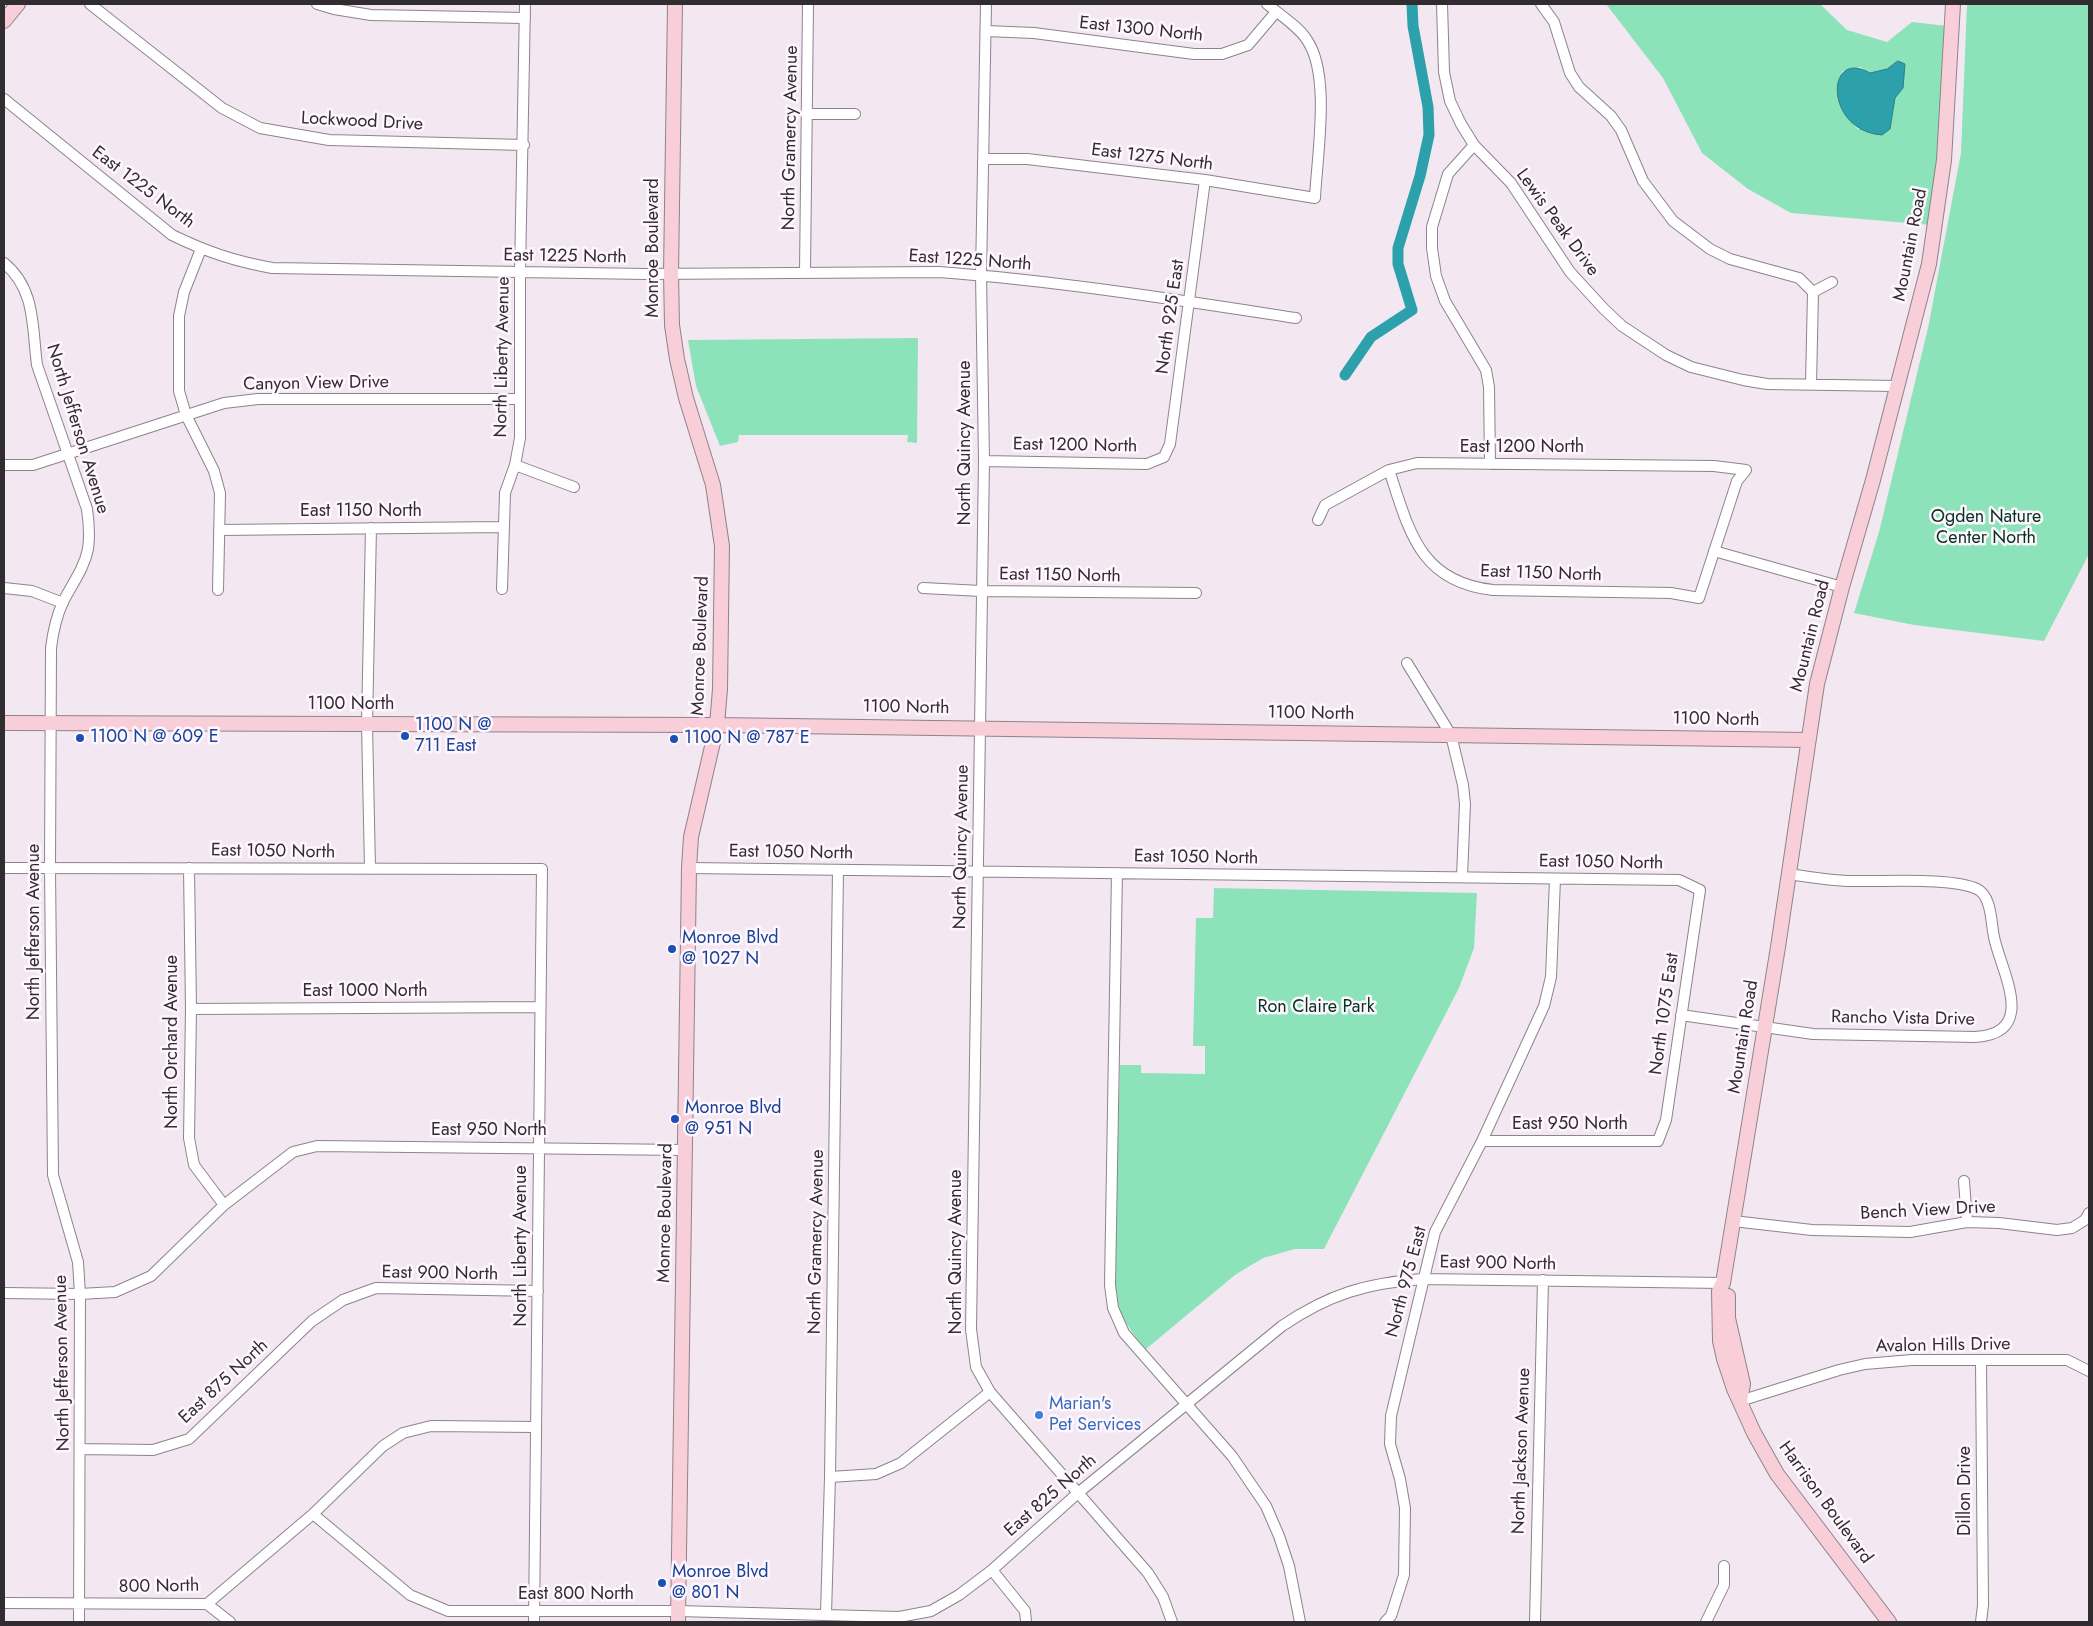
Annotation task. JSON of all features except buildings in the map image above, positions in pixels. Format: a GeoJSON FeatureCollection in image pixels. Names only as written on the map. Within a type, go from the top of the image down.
{"type":"FeatureCollection","features":[{"type":"Feature","properties":{"kind":"street"},"geometry":{"type":"LineString","coordinates":[[4,21],[18,4]]}},
{"type":"Feature","properties":{"kind":"street","name":"Lockwood Drive"},"geometry":{"type":"LineString","coordinates":[[90,4],[222,108],[260,128],[329,140],[524,145]]}},
{"type":"Feature","properties":{"kind":"street"},"geometry":{"type":"LineString","coordinates":[[317,4],[334,9],[371,15],[525,18]]}},
{"type":"Feature","properties":{"kind":"street","name":"North Liberty Avenue"},"geometry":{"type":"LineString","coordinates":[[502,589],[504,493],[515,465],[520,438],[520,273],[524,145],[525,4]]}},
{"type":"Feature","properties":{"kind":"street","name":"Monroe Boulevard"},"geometry":{"type":"LineString","coordinates":[[675,4],[672,324],[677,359],[686,398],[713,485],[722,546],[721,660],[717,724],[691,837],[689,868],[678,1617]]}},
{"type":"Feature","properties":{"kind":"street","name":"North Gramercy Avenue"},"geometry":{"type":"LineString","coordinates":[[805,272],[808,4]]}},
{"type":"Feature","properties":{"kind":"street","name":"North Quincy Avenue"},"geometry":{"type":"LineString","coordinates":[[986,4],[981,275],[984,461],[971,1329],[976,1367],[990,1392],[1148,1573],[1163,1597],[1172,1622]]}},
{"type":"Feature","properties":{"kind":"street"},"geometry":{"type":"LineString","coordinates":[[1267,4],[1276,12]]}},
{"type":"Feature","properties":{"kind":"street","name":"Lewis Peak Drive"},"geometry":{"type":"LineString","coordinates":[[1442,4],[1444,72],[1450,101],[1474,145],[1512,183],[1558,255],[1585,290],[1616,321],[1643,342],[1666,355],[1691,367],[1717,374],[1767,384],[1897,386]]}},
{"type":"Feature","properties":{"kind":"street"},"geometry":{"type":"LineString","coordinates":[[1541,4],[1554,22],[1570,74],[1579,87],[1611,116],[1621,130],[1643,182],[1673,221],[1710,249],[1730,259],[1799,278],[1813,292],[1811,384]]}},
{"type":"Feature","properties":{"kind":"street","name":"Mountain Road"},"geometry":{"type":"LineString","coordinates":[[1740,1401],[1743,1384],[1728,1318],[1728,1291],[1723,1283],[1789,874],[1817,684],[1918,308],[1937,217],[1944,160],[1953,4]]}},
{"type":"Feature","properties":{"kind":"street","name":"East 1300 North"},"geometry":{"type":"LineString","coordinates":[[986,32],[1034,33],[1194,54],[1222,54],[1248,45],[1276,12]]}},
{"type":"Feature","properties":{"kind":"street","name":"East 1275 North"},"geometry":{"type":"LineString","coordinates":[[984,159],[1027,159],[1205,180],[1315,198],[1321,90],[1317,60],[1306,39],[1276,12]]}},
{"type":"Feature","properties":{"kind":"street","name":"East 1225 North"},"geometry":{"type":"LineString","coordinates":[[4,99],[172,235],[200,249],[238,262],[272,268],[520,273],[939,272],[981,275],[1190,302],[1296,318]]}},
{"type":"Feature","properties":{"kind":"street"},"geometry":{"type":"LineString","coordinates":[[808,114],[855,114]]}},
{"type":"Feature","properties":{"kind":"street"},"geometry":{"type":"LineString","coordinates":[[1474,145],[1448,174],[1432,226],[1432,248],[1436,276],[1445,301],[1486,370],[1489,387],[1490,464]]}},
{"type":"Feature","properties":{"kind":"street","name":"North 925 East"},"geometry":{"type":"LineString","coordinates":[[1164,456],[1170,444],[1205,180]]}},
{"type":"Feature","properties":{"kind":"street"},"geometry":{"type":"LineString","coordinates":[[200,249],[184,292],[179,316],[179,391],[186,414],[214,471],[220,493],[218,590]]}},
{"type":"Feature","properties":{"kind":"street","name":"North Jefferson Avenue"},"geometry":{"type":"LineString","coordinates":[[4,263],[27,292],[33,317],[37,365],[87,509],[90,530],[88,550],[81,571],[63,603],[54,627],[51,648],[50,724],[53,1175],[78,1262],[80,1294],[79,1622]]}},
{"type":"Feature","properties":{"kind":"street"},"geometry":{"type":"LineString","coordinates":[[1813,292],[1832,282]]}},
{"type":"Feature","properties":{"kind":"street","name":"Canyon View Drive"},"geometry":{"type":"LineString","coordinates":[[4,465],[33,465],[224,403],[258,399],[519,399]]}},
{"type":"Feature","properties":{"kind":"street","name":"East 1200 North"},"geometry":{"type":"LineString","coordinates":[[984,461],[1147,464],[1164,456]]}},
{"type":"Feature","properties":{"kind":"street","name":"East 1200 North"},"geometry":{"type":"LineString","coordinates":[[1318,520],[1325,505],[1389,470],[1417,464],[1714,466],[1746,470],[1738,481],[1714,551]]}},
{"type":"Feature","properties":{"kind":"street"},"geometry":{"type":"LineString","coordinates":[[515,465],[574,487]]}},
{"type":"Feature","properties":{"kind":"street","name":"East 1150 North"},"geometry":{"type":"LineString","coordinates":[[1389,470],[1410,533],[1418,548],[1430,562],[1452,579],[1472,588],[1671,593],[1699,598],[1714,551]]}},
{"type":"Feature","properties":{"kind":"street","name":"East 1150 North"},"geometry":{"type":"LineString","coordinates":[[219,530],[502,527]]}},
{"type":"Feature","properties":{"kind":"street"},"geometry":{"type":"LineString","coordinates":[[370,869],[367,724],[371,528]]}},
{"type":"Feature","properties":{"kind":"street"},"geometry":{"type":"LineString","coordinates":[[1714,551],[1842,587]]}},
{"type":"Feature","properties":{"kind":"street"},"geometry":{"type":"LineString","coordinates":[[4,588],[32,591],[63,603]]}},
{"type":"Feature","properties":{"kind":"street","name":"East 1150 North"},"geometry":{"type":"LineString","coordinates":[[923,588],[981,591],[1196,593]]}},
{"type":"Feature","properties":{"kind":"street"},"geometry":{"type":"LineString","coordinates":[[1407,663],[1451,735],[1462,785],[1464,804],[1462,877]]}},
{"type":"Feature","properties":{"kind":"street","name":"1100 North"},"geometry":{"type":"LineString","coordinates":[[4,724],[717,724],[1808,740]]}},
{"type":"Feature","properties":{"kind":"street","name":"East 1050 North"},"geometry":{"type":"LineString","coordinates":[[4,868],[542,869]]}},
{"type":"Feature","properties":{"kind":"street","name":"North Orchard Avenue"},"geometry":{"type":"LineString","coordinates":[[188,868],[191,1009],[189,1138],[194,1165],[224,1205]]}},
{"type":"Feature","properties":{"kind":"street","name":"East 1050 North"},"geometry":{"type":"LineString","coordinates":[[689,868],[1680,880],[1700,890]]}},
{"type":"Feature","properties":{"kind":"street","name":"North Liberty Avenue"},"geometry":{"type":"LineString","coordinates":[[534,1622],[542,869]]}},
{"type":"Feature","properties":{"kind":"street","name":"North Gramercy Avenue"},"geometry":{"type":"LineString","coordinates":[[826,1614],[830,1478],[838,870]]}},
{"type":"Feature","properties":{"kind":"street"},"geometry":{"type":"LineString","coordinates":[[1117,873],[1110,1285],[1113,1308],[1124,1333],[1232,1456],[1266,1506],[1289,1566],[1300,1622]]}},
{"type":"Feature","properties":{"kind":"street","name":"Rancho Vista Drive"},"geometry":{"type":"LineString","coordinates":[[1764,1028],[1813,1034],[1975,1037],[1995,1032],[2009,1019],[2011,1012],[2012,994],[1998,957],[1990,910],[1980,890],[1962,883],[1851,881],[1789,874]]}},
{"type":"Feature","properties":{"kind":"street","name":"North 975 East"},"geometry":{"type":"LineString","coordinates":[[1386,1622],[1391,1616],[1404,1575],[1404,1508],[1400,1479],[1390,1444],[1391,1416],[1422,1279],[1434,1232],[1482,1141],[1544,1006],[1551,977],[1555,878]]}},
{"type":"Feature","properties":{"kind":"street","name":"North 1075 East"},"geometry":{"type":"LineString","coordinates":[[1658,1141],[1666,1120],[1700,890]]}},
{"type":"Feature","properties":{"kind":"street","name":"East 1000 North"},"geometry":{"type":"LineString","coordinates":[[191,1009],[540,1007]]}},
{"type":"Feature","properties":{"kind":"street"},"geometry":{"type":"LineString","coordinates":[[1681,1015],[1764,1028]]}},
{"type":"Feature","properties":{"kind":"street","name":"East 950 North"},"geometry":{"type":"LineString","coordinates":[[1482,1141],[1658,1141]]}},
{"type":"Feature","properties":{"kind":"street","name":"East 950 North"},"geometry":{"type":"LineString","coordinates":[[224,1205],[293,1152],[317,1146],[686,1150]]}},
{"type":"Feature","properties":{"kind":"street"},"geometry":{"type":"LineString","coordinates":[[1964,1181],[1967,1222]]}},
{"type":"Feature","properties":{"kind":"street"},"geometry":{"type":"LineString","coordinates":[[4,1293],[80,1294],[115,1292],[151,1276],[224,1205]]}},
{"type":"Feature","properties":{"kind":"street","name":"Bench View Drive"},"geometry":{"type":"LineString","coordinates":[[1733,1221],[1790,1228],[1866,1232],[1910,1232],[1967,1222],[1999,1223],[2057,1230],[2072,1228],[2085,1220],[2089,1213]]}},
{"type":"Feature","properties":{"kind":"street","name":"East 900 North"},"geometry":{"type":"LineString","coordinates":[[1282,1326],[1307,1309],[1345,1292],[1387,1281],[1422,1279],[1723,1283]]}},
{"type":"Feature","properties":{"kind":"street","name":"North Jackson Avenue"},"geometry":{"type":"LineString","coordinates":[[1535,1622],[1543,1280]]}},
{"type":"Feature","properties":{"kind":"street","name":"East 900 North"},"geometry":{"type":"LineString","coordinates":[[343,1300],[376,1288],[538,1291]]}},
{"type":"Feature","properties":{"kind":"street","name":"East 875 North"},"geometry":{"type":"LineString","coordinates":[[81,1449],[153,1450],[189,1439],[312,1321],[343,1300]]}},
{"type":"Feature","properties":{"kind":"street","name":"East 825 North"},"geometry":{"type":"LineString","coordinates":[[931,1611],[959,1595],[992,1570],[1078,1493],[1282,1326]]}},
{"type":"Feature","properties":{"kind":"street","name":"Avalon Hills Drive"},"geometry":{"type":"LineString","coordinates":[[1740,1401],[1839,1370],[1865,1364],[1912,1360],[2067,1360],[2089,1371]]}},
{"type":"Feature","properties":{"kind":"street","name":"Dillon Drive"},"geometry":{"type":"LineString","coordinates":[[1981,1360],[1981,1622]]}},
{"type":"Feature","properties":{"kind":"street"},"geometry":{"type":"LineString","coordinates":[[830,1478],[876,1474],[901,1463],[990,1392]]}},
{"type":"Feature","properties":{"kind":"street","name":"Harrison Boulevard"},"geometry":{"type":"LineString","coordinates":[[1740,1401],[1754,1433],[1777,1474],[1890,1622]]}},
{"type":"Feature","properties":{"kind":"street","name":"800 North"},"geometry":{"type":"LineString","coordinates":[[4,1603],[207,1604],[313,1514],[383,1446],[403,1433],[431,1426],[536,1427]]}},
{"type":"Feature","properties":{"kind":"street","name":"East 800 North"},"geometry":{"type":"LineString","coordinates":[[313,1514],[410,1595],[448,1611],[535,1611],[678,1617],[826,1614],[899,1616],[931,1611]]}},
{"type":"Feature","properties":{"kind":"street"},"geometry":{"type":"LineString","coordinates":[[1706,1622],[1724,1586],[1724,1566]]}},
{"type":"Feature","properties":{"kind":"street"},"geometry":{"type":"LineString","coordinates":[[992,1570],[1025,1611],[1026,1622]]}},
{"type":"Feature","properties":{"kind":"street"},"geometry":{"type":"LineString","coordinates":[[207,1604],[230,1622]]}},
{"type":"Feature","properties":{"kind":"green space"},"geometry":{"type":"Polygon","coordinates":[[[1606,4],[1820,4],[1847,30],[1887,42],[1912,22],[1947,26],[1940,154],[1931,225],[1791,213],[1748,189],[1702,153],[1663,78],[1606,4]],[[1898,61],[1887,69],[1870,73],[1860,67],[1843,71],[1837,87],[1840,103],[1847,117],[1858,129],[1891,123],[1895,98],[1903,88],[1905,64],[1898,61]]]}},
{"type":"Feature","properties":{"kind":"green space","name":"Ogden Nature Center North"},"geometry":{"type":"Polygon","coordinates":[[[1967,4],[2089,4],[2089,554],[2044,641],[1914,625],[1854,613],[1879,532],[1928,328],[1961,153],[1967,4]]]}},
{"type":"Feature","properties":{"kind":"green space"},"geometry":{"type":"Polygon","coordinates":[[[918,338],[917,443],[907,442],[908,435],[739,435],[738,442],[720,446],[696,386],[688,340],[918,338]]]}},
{"type":"Feature","properties":{"kind":"green space","name":"Ron Claire Park"},"geometry":{"type":"Polygon","coordinates":[[[1214,888],[1477,893],[1474,948],[1459,988],[1324,1249],[1295,1249],[1263,1258],[1235,1275],[1146,1349],[1121,1313],[1114,1286],[1120,1065],[1141,1065],[1141,1073],[1205,1074],[1205,1046],[1193,1046],[1196,918],[1213,918],[1214,888]]]}},
{"type":"Feature","properties":{"kind":"water"},"geometry":{"type":"Polygon","coordinates":[[[1898,61],[1905,64],[1903,88],[1895,98],[1890,129],[1882,135],[1863,130],[1849,120],[1841,107],[1837,93],[1839,80],[1845,71],[1855,68],[1870,73],[1887,69],[1898,61]]]}},
{"type":"Feature","properties":{"kind":"waterway"},"geometry":{"type":"LineString","coordinates":[[1345,375],[1371,337],[1412,310],[1398,264],[1398,248],[1420,176],[1429,135],[1428,107],[1413,26],[1412,4]]}},
{"type":"Feature","properties":{"kind":"place","name":"1100 N @ 711 East"},"geometry":{"type":"Point","coordinates":[405,736]}},
{"type":"Feature","properties":{"kind":"place","name":"1100 N @ 609 E"},"geometry":{"type":"Point","coordinates":[80,738]}},
{"type":"Feature","properties":{"kind":"place","name":"1100 N @ 787 E"},"geometry":{"type":"Point","coordinates":[674,739]}},
{"type":"Feature","properties":{"kind":"place","name":"Monroe Blvd @ 1027 N"},"geometry":{"type":"Point","coordinates":[672,949]}},
{"type":"Feature","properties":{"kind":"place","name":"Monroe Blvd @ 951 N"},"geometry":{"type":"Point","coordinates":[675,1119]}},
{"type":"Feature","properties":{"kind":"place","name":"Marian's Pet Services"},"geometry":{"type":"Point","coordinates":[1039,1415]}},
{"type":"Feature","properties":{"kind":"place","name":"Monroe Blvd @ 801 N"},"geometry":{"type":"Point","coordinates":[662,1583]}}]}
